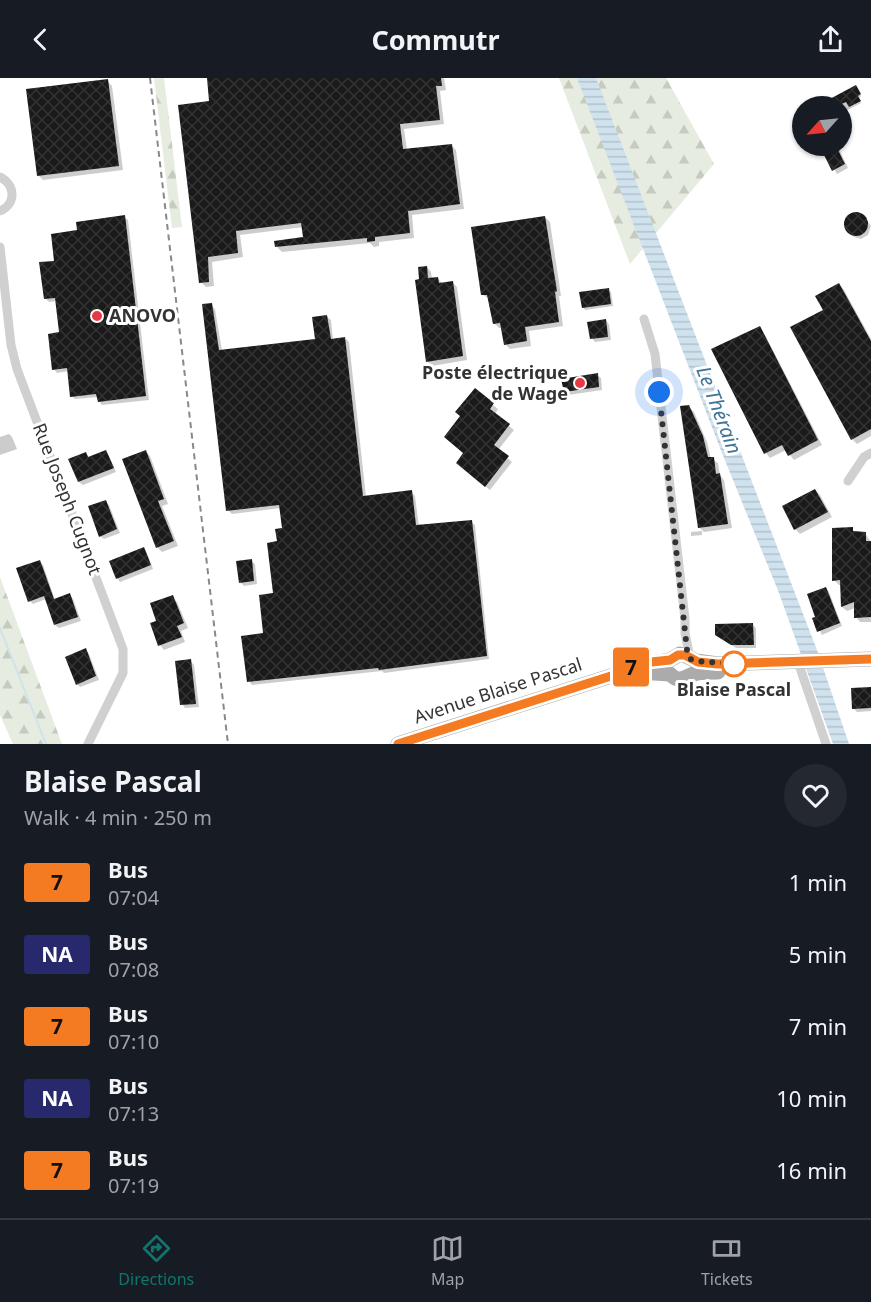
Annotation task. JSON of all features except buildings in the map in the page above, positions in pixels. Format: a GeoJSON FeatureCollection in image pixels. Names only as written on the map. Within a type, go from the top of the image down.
{"type":"FeatureCollection","features":[{"type":"Feature","properties":{"kind":"main road","name":"Avenue Blaise Pascal"},"geometry":{"type":"LineString","coordinates":[[398,744],[611,676],[642,663],[670,664],[681,654],[691,664],[706,672],[871,659]]}},
{"type":"Feature","properties":{"kind":"main road","name":"Avenue Blaise Pascal"},"geometry":{"type":"LineString","coordinates":[[670,664],[674,678],[680,680],[691,664]]}},
{"type":"Feature","properties":{"kind":"main road","name":"Avenue Blaise Pascal"},"geometry":{"type":"LineString","coordinates":[[828,664],[871,667]]}},
{"type":"Feature","properties":{"kind":"street"},"geometry":{"type":"LineString","coordinates":[[0,177],[10,184],[13,195],[8,206],[0,211]]}},
{"type":"Feature","properties":{"kind":"street","name":"Rue Joseph Cugnot"},"geometry":{"type":"LineString","coordinates":[[0,247],[15,362],[119,633],[125,657],[123,673],[88,744]]}},
{"type":"Feature","properties":{"kind":"street"},"geometry":{"type":"LineString","coordinates":[[644,319],[655,354],[685,633],[691,664]]}},
{"type":"Feature","properties":{"kind":"street"},"geometry":{"type":"LineString","coordinates":[[848,481],[862,460],[871,453]]}},
{"type":"Feature","properties":{"kind":"street"},"geometry":{"type":"LineString","coordinates":[[670,664],[685,633]]}},
{"type":"Feature","properties":{"kind":"street"},"geometry":{"type":"LineString","coordinates":[[801,666],[826,744]]}},
{"type":"Feature","properties":{"kind":"green space"},"geometry":{"type":"Polygon","coordinates":[[[154,78],[164,78],[182,227],[172,228],[154,78]]]}},
{"type":"Feature","properties":{"kind":"green space"},"geometry":{"type":"Polygon","coordinates":[[[559,78],[666,78],[714,164],[630,264],[559,78]]]}},
{"type":"Feature","properties":{"kind":"green space"},"geometry":{"type":"Polygon","coordinates":[[[0,577],[62,744],[13,744],[0,715],[0,577]]]}},
{"type":"Feature","properties":{"kind":"water","name":"Le Thérain"},"geometry":{"type":"Polygon","coordinates":[[[577,78],[596,78],[817,650],[849,744],[833,744],[779,593],[722,453],[577,78]]]}},
{"type":"Feature","properties":{"kind":"waterway"},"geometry":{"type":"LineString","coordinates":[[0,628],[46,744]]}},
{"type":"Feature","properties":{"kind":"railway"},"geometry":{"type":"LineString","coordinates":[[150,78],[228,744]]}},
{"type":"Feature","properties":{"kind":"bus line","name":"7"},"geometry":{"type":"LineString","coordinates":[[398,744],[611,676],[642,663],[670,660],[678,655],[685,655],[698,662],[718,664],[871,659]]}},
{"type":"Feature","properties":{"kind":"place","name":"ANOVO"},"geometry":{"type":"Point","coordinates":[97,316]}},
{"type":"Feature","properties":{"kind":"place","name":"Poste électrique de Wage"},"geometry":{"type":"Point","coordinates":[580,383]}},
{"type":"Feature","properties":{"kind":"place","name":"Blaise Pascal"},"geometry":{"type":"Point","coordinates":[734,664]}},
{"type":"Feature","properties":{"kind":"route"},"geometry":{"type":"LineString","coordinates":[[659,392],[687,650],[691,660],[713,664],[736,664],[734,664]]}}]}
